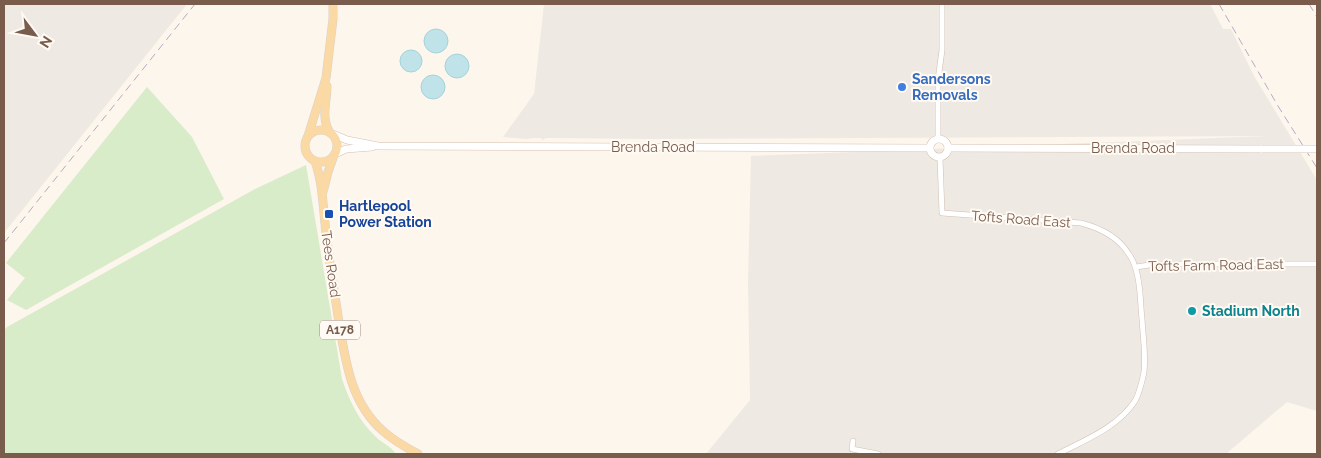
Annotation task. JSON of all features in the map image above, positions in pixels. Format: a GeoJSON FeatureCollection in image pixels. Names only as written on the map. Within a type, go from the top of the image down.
{"type":"FeatureCollection","features":[{"type":"Feature","properties":{"kind":"main road","name":"A178"},"geometry":{"type":"LineString","coordinates":[[315,161],[310,158],[305,149],[305,144],[326,78],[333,4]]}},
{"type":"Feature","properties":{"kind":"main road","name":"A178"},"geometry":{"type":"LineString","coordinates":[[326,78],[325,118],[326,125],[337,140],[338,146],[335,155]]}},
{"type":"Feature","properties":{"kind":"main road"},"geometry":{"type":"LineString","coordinates":[[308,136],[319,129],[331,132]]}},
{"type":"Feature","properties":{"kind":"main road","name":"Brenda Road"},"geometry":{"type":"LineString","coordinates":[[331,132],[347,140],[378,146]]}},
{"type":"Feature","properties":{"kind":"main road"},"geometry":{"type":"LineString","coordinates":[[938,139],[943,140],[948,148],[944,156],[940,158],[933,156],[929,148],[930,144],[938,139]]}},
{"type":"Feature","properties":{"kind":"main road","name":"Brenda Road"},"geometry":{"type":"LineString","coordinates":[[335,155],[346,149],[378,146],[929,148]]}},
{"type":"Feature","properties":{"kind":"main road","name":"Brenda Road"},"geometry":{"type":"LineString","coordinates":[[948,148],[1317,149]]}},
{"type":"Feature","properties":{"kind":"main road"},"geometry":{"type":"LineString","coordinates":[[315,161],[329,160],[335,155]]}},
{"type":"Feature","properties":{"kind":"main road","name":"Tees Road"},"geometry":{"type":"LineString","coordinates":[[323,194],[328,172],[335,155]]}},
{"type":"Feature","properties":{"kind":"main road","name":"Tees Road"},"geometry":{"type":"LineString","coordinates":[[315,161],[323,194],[332,276],[344,354],[351,383],[361,404],[381,430],[402,446],[418,454]]}},
{"type":"Feature","properties":{"kind":"street"},"geometry":{"type":"LineString","coordinates":[[938,139],[938,80],[942,50],[942,4]]}},
{"type":"Feature","properties":{"kind":"street","name":"Tofts Road East"},"geometry":{"type":"LineString","coordinates":[[940,158],[942,213],[1082,223],[1101,229],[1111,236],[1122,245],[1136,267]]}},
{"type":"Feature","properties":{"kind":"street","name":"Tofts Farm Road East"},"geometry":{"type":"LineString","coordinates":[[1058,454],[1099,433],[1128,411],[1142,386],[1144,358],[1140,292],[1136,267],[1156,264],[1317,264]]}},
{"type":"Feature","properties":{"kind":"street"},"geometry":{"type":"LineString","coordinates":[[853,441],[852,448],[878,454]]}},
{"type":"Feature","properties":{"kind":"shaded area"},"geometry":{"type":"Polygon","coordinates":[[[4,4],[187,4],[4,233],[4,4]]]}},
{"type":"Feature","properties":{"kind":"shaded area"},"geometry":{"type":"Polygon","coordinates":[[[544,4],[1210,4],[1223,29],[1231,29],[1254,76],[1317,180],[1317,411],[1287,402],[1226,454],[706,454],[750,400],[748,282],[751,156],[1269,136],[546,138],[542,140],[541,138],[503,137],[534,94],[544,4]]]}},
{"type":"Feature","properties":{"kind":"green space"},"geometry":{"type":"Polygon","coordinates":[[[147,87],[192,137],[224,199],[26,310],[7,300],[25,278],[6,263],[147,87]]]}},
{"type":"Feature","properties":{"kind":"green space"},"geometry":{"type":"Polygon","coordinates":[[[306,165],[342,379],[351,402],[364,424],[396,454],[4,454],[4,330],[7,327],[255,189],[306,165]]]}},
{"type":"Feature","properties":{"kind":"water"},"geometry":{"type":"Polygon","coordinates":[[[436,29],[445,32],[448,41],[445,50],[436,53],[427,50],[424,41],[427,32],[436,29]]]}},
{"type":"Feature","properties":{"kind":"water"},"geometry":{"type":"Polygon","coordinates":[[[407,50],[415,50],[422,57],[422,65],[415,72],[407,72],[400,65],[400,57],[407,50]]]}},
{"type":"Feature","properties":{"kind":"water"},"geometry":{"type":"Polygon","coordinates":[[[457,54],[465,58],[469,66],[465,74],[457,78],[449,74],[445,66],[449,58],[457,54]]]}},
{"type":"Feature","properties":{"kind":"water"},"geometry":{"type":"Polygon","coordinates":[[[433,75],[441,79],[445,87],[441,95],[433,99],[425,95],[421,87],[425,79],[433,75]]]}},
{"type":"Feature","properties":{"kind":"railway"},"geometry":{"type":"LineString","coordinates":[[4,243],[195,4]]}},
{"type":"Feature","properties":{"kind":"railway"},"geometry":{"type":"LineString","coordinates":[[1219,4],[1278,106],[1317,168]]}},
{"type":"Feature","properties":{"kind":"railway"},"geometry":{"type":"LineString","coordinates":[[1309,4],[1317,17]]}},
{"type":"Feature","properties":{"kind":"place","name":"Sandersons Removals"},"geometry":{"type":"Point","coordinates":[902,87]}},
{"type":"Feature","properties":{"kind":"place","name":"Hartlepool Power Station"},"geometry":{"type":"Point","coordinates":[329,214]}},
{"type":"Feature","properties":{"kind":"place","name":"Stadium North"},"geometry":{"type":"Point","coordinates":[1192,311]}}]}
